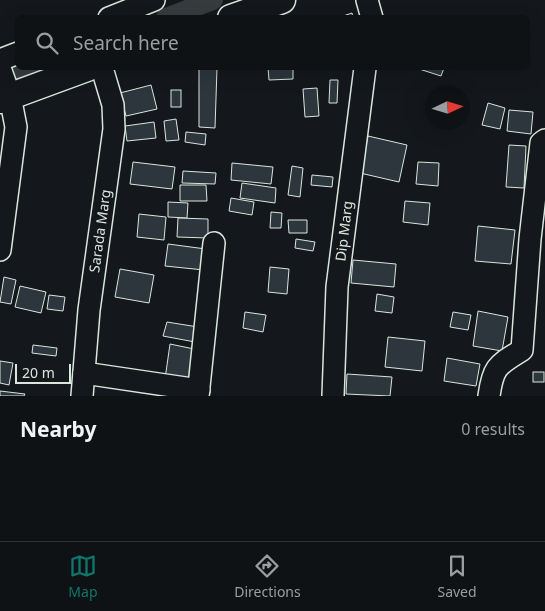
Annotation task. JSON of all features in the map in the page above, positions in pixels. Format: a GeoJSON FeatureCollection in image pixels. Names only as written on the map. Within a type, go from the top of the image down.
{"type":"FeatureCollection","features":[{"type":"Feature","properties":{"kind":"main road"},"geometry":{"type":"LineString","coordinates":[[240,15],[282,0]]}},
{"type":"Feature","properties":{"kind":"main road"},"geometry":{"type":"LineString","coordinates":[[6,95],[81,70]]}},
{"type":"Feature","properties":{"kind":"street"},"geometry":{"type":"LineString","coordinates":[[116,15],[154,0]]}},
{"type":"Feature","properties":{"kind":"street"},"geometry":{"type":"LineString","coordinates":[[367,0],[371,15]]}},
{"type":"Feature","properties":{"kind":"street"},"geometry":{"type":"LineString","coordinates":[[0,60],[15,54]]}},
{"type":"Feature","properties":{"kind":"street"},"geometry":{"type":"LineString","coordinates":[[0,68],[16,127],[0,250]]}},
{"type":"Feature","properties":{"kind":"street","name":"Sarada Marg"},"geometry":{"type":"LineString","coordinates":[[82,396],[89,310],[114,129],[113,105],[103,70]]}},
{"type":"Feature","properties":{"kind":"street","name":"Dip Marg"},"geometry":{"type":"LineString","coordinates":[[333,396],[337,287],[365,70]]}},
{"type":"Feature","properties":{"kind":"street"},"geometry":{"type":"LineString","coordinates":[[489,396],[492,378],[499,364],[522,350],[530,239],[541,143],[545,140]]}},
{"type":"Feature","properties":{"kind":"street"},"geometry":{"type":"LineString","coordinates":[[84,373],[199,393],[214,243]]}},
{"type":"Feature","properties":{"kind":"building"},"geometry":{"type":"Polygon","coordinates":[[[199,70],[217,70],[215,128],[199,127],[199,70]]]}},
{"type":"Feature","properties":{"kind":"building"},"geometry":{"type":"Polygon","coordinates":[[[268,70],[293,70],[293,79],[269,80],[268,70]]]}},
{"type":"Feature","properties":{"kind":"building"},"geometry":{"type":"Polygon","coordinates":[[[422,70],[443,70],[441,76],[422,70]]]}},
{"type":"Feature","properties":{"kind":"building"},"geometry":{"type":"Polygon","coordinates":[[[330,80],[338,80],[337,103],[329,103],[330,80]]]}},
{"type":"Feature","properties":{"kind":"building"},"geometry":{"type":"Polygon","coordinates":[[[151,85],[157,109],[126,116],[120,93],[151,85]]]}},
{"type":"Feature","properties":{"kind":"building"},"geometry":{"type":"Polygon","coordinates":[[[317,88],[319,116],[305,117],[303,89],[317,88]]]}},
{"type":"Feature","properties":{"kind":"building"},"geometry":{"type":"Polygon","coordinates":[[[171,90],[181,90],[181,107],[171,107],[171,90]]]}},
{"type":"Feature","properties":{"kind":"building"},"geometry":{"type":"Polygon","coordinates":[[[488,103],[505,108],[500,129],[482,125],[488,103]]]}},
{"type":"Feature","properties":{"kind":"building"},"geometry":{"type":"Polygon","coordinates":[[[509,110],[533,112],[531,134],[507,131],[509,110]]]}},
{"type":"Feature","properties":{"kind":"building"},"geometry":{"type":"Polygon","coordinates":[[[176,119],[179,140],[166,141],[164,121],[176,119]]]}},
{"type":"Feature","properties":{"kind":"building"},"geometry":{"type":"Polygon","coordinates":[[[154,122],[156,138],[127,141],[125,126],[154,122]]]}},
{"type":"Feature","properties":{"kind":"building"},"geometry":{"type":"Polygon","coordinates":[[[186,132],[206,134],[205,145],[185,142],[186,132]]]}},
{"type":"Feature","properties":{"kind":"building"},"geometry":{"type":"Polygon","coordinates":[[[368,136],[407,145],[399,182],[360,173],[368,136]]]}},
{"type":"Feature","properties":{"kind":"building"},"geometry":{"type":"Polygon","coordinates":[[[509,145],[526,146],[524,188],[506,187],[509,145]]]}},
{"type":"Feature","properties":{"kind":"building"},"geometry":{"type":"Polygon","coordinates":[[[133,162],[175,167],[172,189],[130,184],[133,162]]]}},
{"type":"Feature","properties":{"kind":"building"},"geometry":{"type":"Polygon","coordinates":[[[418,162],[439,163],[438,186],[416,184],[418,162]]]}},
{"type":"Feature","properties":{"kind":"building"},"geometry":{"type":"Polygon","coordinates":[[[232,163],[273,167],[271,184],[231,180],[232,163]]]}},
{"type":"Feature","properties":{"kind":"building"},"geometry":{"type":"Polygon","coordinates":[[[292,166],[303,168],[300,197],[288,195],[292,166]]]}},
{"type":"Feature","properties":{"kind":"building"},"geometry":{"type":"Polygon","coordinates":[[[183,171],[216,173],[215,184],[182,183],[183,171]]]}},
{"type":"Feature","properties":{"kind":"building"},"geometry":{"type":"Polygon","coordinates":[[[312,175],[333,177],[332,187],[311,185],[312,175]]]}},
{"type":"Feature","properties":{"kind":"building"},"geometry":{"type":"Polygon","coordinates":[[[242,183],[276,188],[275,203],[240,198],[242,183]]]}},
{"type":"Feature","properties":{"kind":"building"},"geometry":{"type":"Polygon","coordinates":[[[180,185],[206,185],[207,201],[180,201],[180,185]]]}},
{"type":"Feature","properties":{"kind":"building"},"geometry":{"type":"Polygon","coordinates":[[[231,198],[254,202],[252,215],[229,211],[231,198]]]}},
{"type":"Feature","properties":{"kind":"building"},"geometry":{"type":"Polygon","coordinates":[[[405,201],[430,203],[428,225],[403,222],[405,201]]]}},
{"type":"Feature","properties":{"kind":"building"},"geometry":{"type":"Polygon","coordinates":[[[168,202],[188,203],[187,218],[168,217],[168,202]]]}},
{"type":"Feature","properties":{"kind":"building"},"geometry":{"type":"Polygon","coordinates":[[[271,212],[282,213],[281,228],[270,228],[271,212]]]}},
{"type":"Feature","properties":{"kind":"building"},"geometry":{"type":"Polygon","coordinates":[[[139,214],[166,217],[164,240],[137,237],[139,214]]]}},
{"type":"Feature","properties":{"kind":"building"},"geometry":{"type":"Polygon","coordinates":[[[178,218],[208,219],[208,238],[177,237],[178,218]]]}},
{"type":"Feature","properties":{"kind":"building"},"geometry":{"type":"Polygon","coordinates":[[[288,220],[307,220],[307,233],[289,233],[288,220]]]}},
{"type":"Feature","properties":{"kind":"building"},"geometry":{"type":"Polygon","coordinates":[[[478,226],[515,230],[511,264],[475,261],[478,226]]]}},
{"type":"Feature","properties":{"kind":"building"},"geometry":{"type":"Polygon","coordinates":[[[296,239],[315,242],[313,251],[295,248],[296,239]]]}},
{"type":"Feature","properties":{"kind":"building"},"geometry":{"type":"Polygon","coordinates":[[[168,244],[206,249],[204,270],[165,266],[168,244]]]}},
{"type":"Feature","properties":{"kind":"building"},"geometry":{"type":"Polygon","coordinates":[[[353,260],[396,264],[394,287],[351,283],[353,260]]]}},
{"type":"Feature","properties":{"kind":"building"},"geometry":{"type":"Polygon","coordinates":[[[270,267],[289,269],[287,294],[268,292],[270,267]]]}},
{"type":"Feature","properties":{"kind":"building"},"geometry":{"type":"Polygon","coordinates":[[[120,269],[154,275],[149,303],[115,297],[120,269]]]}},
{"type":"Feature","properties":{"kind":"building"},"geometry":{"type":"Polygon","coordinates":[[[4,277],[16,280],[11,304],[0,302],[4,277]]]}},
{"type":"Feature","properties":{"kind":"building"},"geometry":{"type":"Polygon","coordinates":[[[20,286],[46,292],[41,313],[15,307],[20,286]]]}},
{"type":"Feature","properties":{"kind":"building"},"geometry":{"type":"Polygon","coordinates":[[[377,294],[394,297],[392,313],[375,311],[377,294]]]}},
{"type":"Feature","properties":{"kind":"building"},"geometry":{"type":"Polygon","coordinates":[[[49,295],[65,297],[63,311],[47,309],[49,295]]]}},
{"type":"Feature","properties":{"kind":"building"},"geometry":{"type":"Polygon","coordinates":[[[478,311],[508,317],[502,351],[473,346],[478,311]]]}},
{"type":"Feature","properties":{"kind":"building"},"geometry":{"type":"Polygon","coordinates":[[[245,312],[266,315],[263,332],[243,328],[245,312]]]}},
{"type":"Feature","properties":{"kind":"building"},"geometry":{"type":"Polygon","coordinates":[[[453,312],[471,315],[468,330],[450,327],[453,312]]]}},
{"type":"Feature","properties":{"kind":"building"},"geometry":{"type":"Polygon","coordinates":[[[167,322],[198,327],[195,342],[163,336],[167,322]]]}},
{"type":"Feature","properties":{"kind":"building"},"geometry":{"type":"Polygon","coordinates":[[[388,337],[425,341],[422,371],[385,367],[388,337]]]}},
{"type":"Feature","properties":{"kind":"building"},"geometry":{"type":"Polygon","coordinates":[[[170,344],[199,350],[195,384],[165,379],[170,344]]]}},
{"type":"Feature","properties":{"kind":"building"},"geometry":{"type":"Polygon","coordinates":[[[33,345],[57,348],[56,356],[32,353],[33,345]]]}},
{"type":"Feature","properties":{"kind":"building"},"geometry":{"type":"Polygon","coordinates":[[[447,358],[480,364],[476,386],[444,381],[447,358]]]}},
{"type":"Feature","properties":{"kind":"building"},"geometry":{"type":"Polygon","coordinates":[[[0,361],[13,363],[9,385],[0,383],[0,361]]]}},
{"type":"Feature","properties":{"kind":"building"},"geometry":{"type":"Polygon","coordinates":[[[533,372],[544,372],[544,382],[533,382],[533,372]]]}},
{"type":"Feature","properties":{"kind":"building"},"geometry":{"type":"Polygon","coordinates":[[[347,374],[392,377],[390,396],[346,394],[347,374]]]}},
{"type":"Feature","properties":{"kind":"building"},"geometry":{"type":"Polygon","coordinates":[[[0,391],[25,394],[24,396],[0,396],[0,391]]]}},
{"type":"Feature","properties":{"kind":"waterway"},"geometry":{"type":"LineString","coordinates":[[174,15],[213,0]]}},
{"type":"Feature","properties":{"kind":"waterway"},"geometry":{"type":"LineString","coordinates":[[0,80],[28,70]]}}]}
